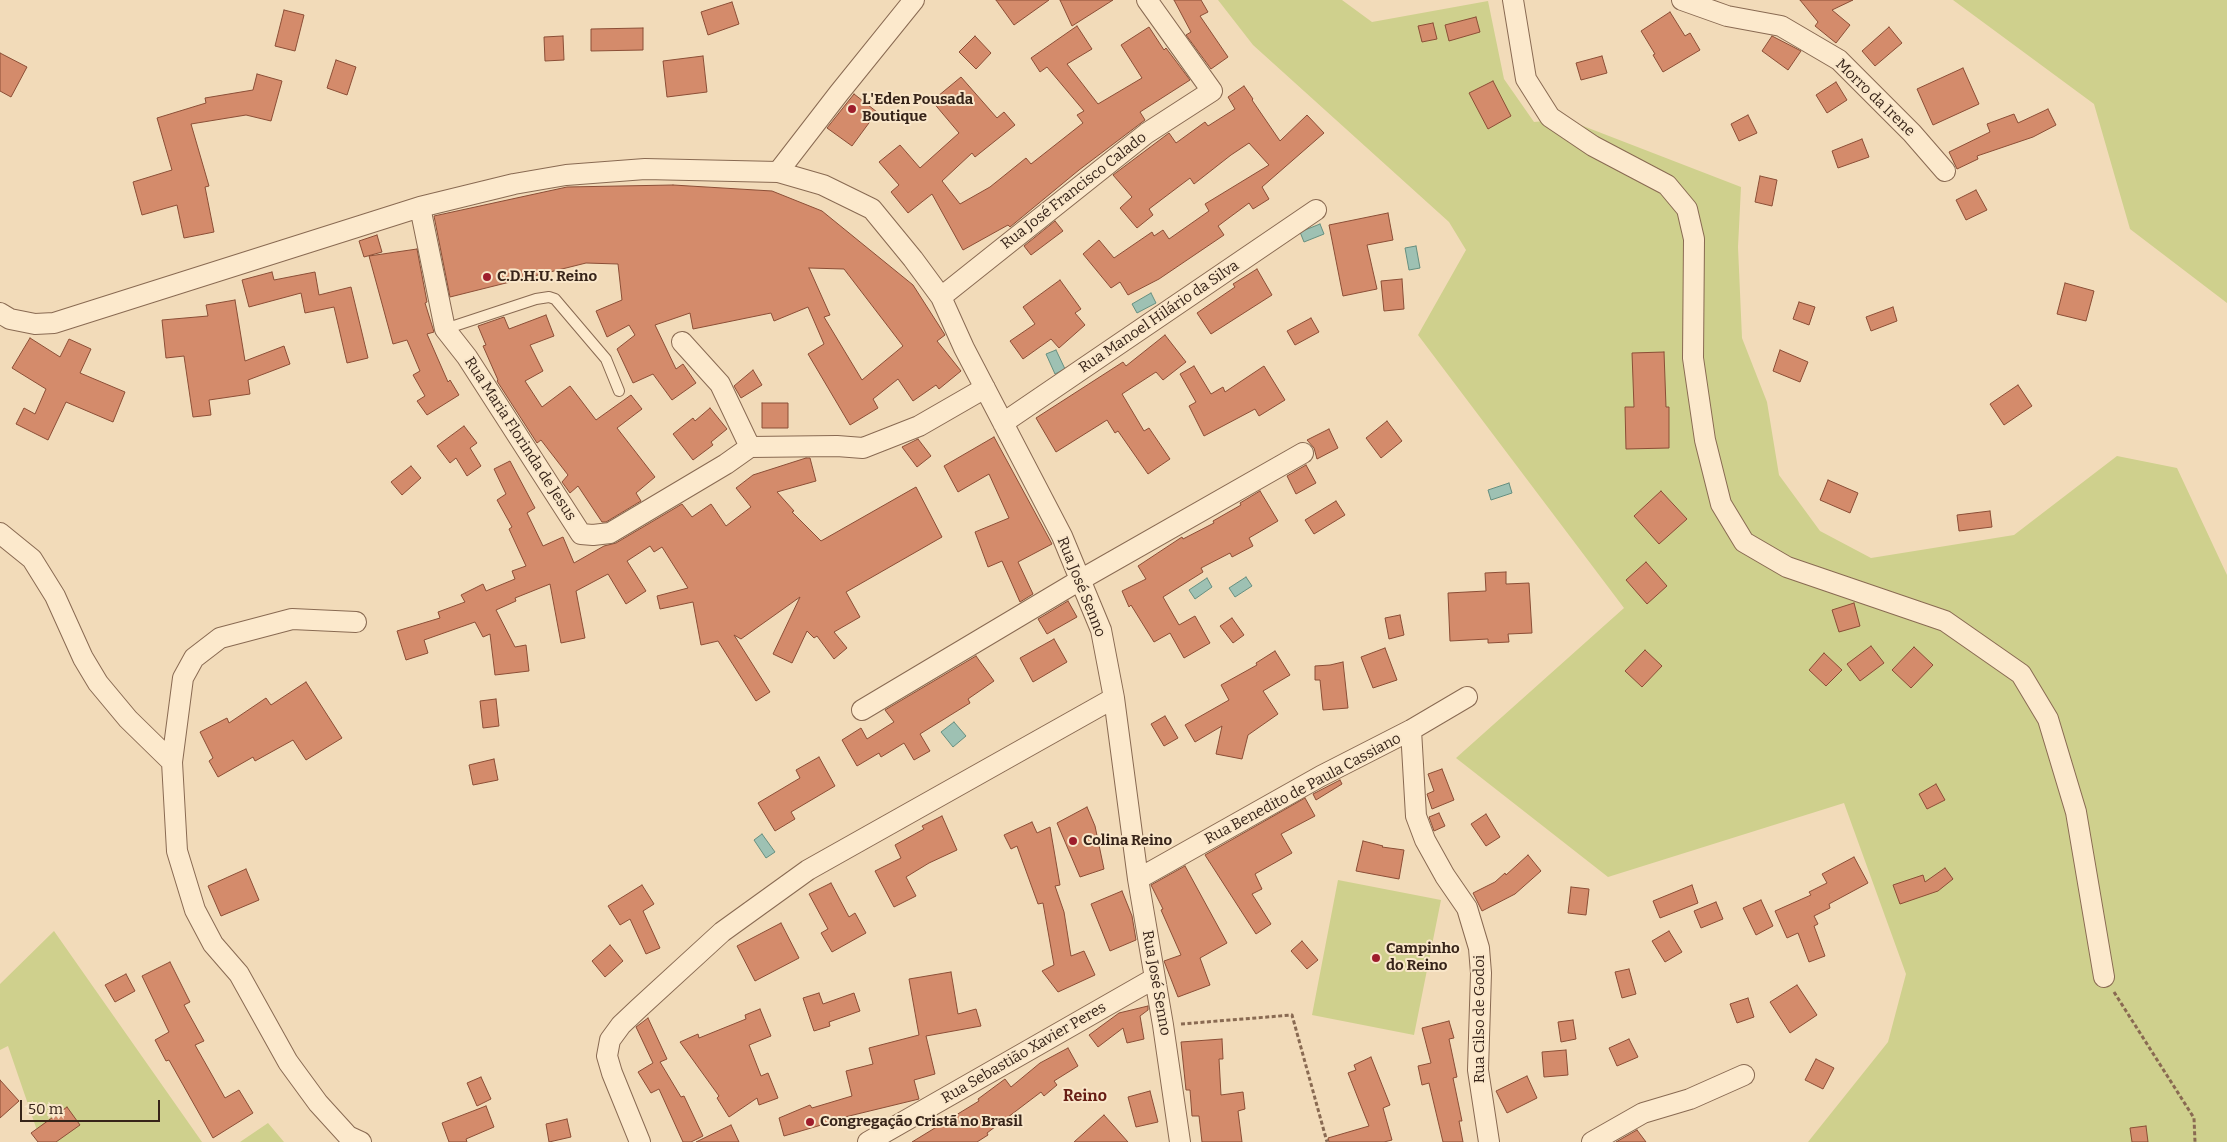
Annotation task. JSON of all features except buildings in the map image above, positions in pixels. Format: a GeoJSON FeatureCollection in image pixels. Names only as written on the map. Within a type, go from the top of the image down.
{"type":"FeatureCollection","features":[{"type":"Feature","properties":{"kind":"street"},"geometry":{"type":"LineString","coordinates":[[778,172],[914,0]]}},
{"type":"Feature","properties":{"kind":"street","name":"Rua José Francisco Calado"},"geometry":{"type":"LineString","coordinates":[[941,297],[1147,133],[1212,90],[1147,0]]}},
{"type":"Feature","properties":{"kind":"street"},"geometry":{"type":"LineString","coordinates":[[1513,0],[1526,79],[1550,117],[1593,146],[1667,185],[1687,209],[1694,239],[1693,358],[1705,440],[1721,504],[1744,542],[1787,567],[1945,621],[2021,674],[2048,719],[2076,812],[2104,977]]}},
{"type":"Feature","properties":{"kind":"street","name":"Morro da Irene"},"geometry":{"type":"LineString","coordinates":[[1682,0],[1727,16],[1781,26],[1839,60],[1912,133],[1945,171]]}},
{"type":"Feature","properties":{"kind":"street","name":"Rua José Senno"},"geometry":{"type":"LineString","coordinates":[[0,313],[10,319],[35,324],[54,323],[420,207],[514,184],[566,175],[645,169],[778,172],[823,185],[872,209],[914,259],[941,297],[964,348],[1062,536],[1101,630],[1114,698],[1138,879],[1163,1025],[1180,1142]]}},
{"type":"Feature","properties":{"kind":"street","name":"Rua Maria Florinda de Jesus"},"geometry":{"type":"LineString","coordinates":[[420,207],[445,329],[467,357],[581,534],[610,533],[726,464],[750,446]]}},
{"type":"Feature","properties":{"kind":"street","name":"Rua Manoel Hilário da Silva"},"geometry":{"type":"LineString","coordinates":[[1003,423],[1316,210]]}},
{"type":"Feature","properties":{"kind":"street"},"geometry":{"type":"LineString","coordinates":[[682,342],[720,384],[750,446],[837,446],[863,448],[919,426],[986,388]]}},
{"type":"Feature","properties":{"kind":"street"},"geometry":{"type":"LineString","coordinates":[[862,710],[1080,580],[1303,453]]}},
{"type":"Feature","properties":{"kind":"street"},"geometry":{"type":"LineString","coordinates":[[0,533],[32,559],[55,596],[83,658],[98,683],[128,719],[172,762]]}},
{"type":"Feature","properties":{"kind":"street"},"geometry":{"type":"LineString","coordinates":[[356,622],[292,619],[220,638],[194,658],[183,678],[172,762],[177,851],[195,910],[213,944],[239,974],[288,1062],[318,1103],[348,1136],[361,1142]]}},
{"type":"Feature","properties":{"kind":"street","name":"Rua Benedito de Paula Cassiano"},"geometry":{"type":"LineString","coordinates":[[1138,879],[1321,776],[1411,730],[1467,697]]}},
{"type":"Feature","properties":{"kind":"street"},"geometry":{"type":"LineString","coordinates":[[640,1142],[612,1073],[608,1056],[610,1040],[621,1025],[639,1008],[722,932],[808,870],[1114,698]]}},
{"type":"Feature","properties":{"kind":"street","name":"Rua Cilso de Godoi"},"geometry":{"type":"LineString","coordinates":[[1411,730],[1416,816],[1425,840],[1445,876],[1467,908],[1479,948],[1481,973],[1478,1070],[1489,1142]]}},
{"type":"Feature","properties":{"kind":"street","name":"Rua Sebastião Xavier Peres"},"geometry":{"type":"LineString","coordinates":[[868,1142],[1155,978]]}},
{"type":"Feature","properties":{"kind":"street"},"geometry":{"type":"LineString","coordinates":[[1592,1142],[1643,1113],[1690,1099],[1744,1075]]}},
{"type":"Feature","properties":{"kind":"lane"},"geometry":{"type":"LineString","coordinates":[[445,329],[536,299],[549,297],[555,299],[606,360],[619,391]]}},
{"type":"Feature","properties":{"kind":"path"},"geometry":{"type":"LineString","coordinates":[[2104,977],[2194,1118],[2195,1142]]}},
{"type":"Feature","properties":{"kind":"path"},"geometry":{"type":"LineString","coordinates":[[1163,1025],[1292,1015],[1327,1142]]}},
{"type":"Feature","properties":{"kind":"green space"},"geometry":{"type":"Polygon","coordinates":[[[1218,0],[1342,0],[1372,22],[1488,1],[1504,79],[1534,122],[1565,119],[1741,187],[1738,247],[1742,338],[1767,402],[1779,475],[1820,531],[1871,558],[2014,535],[2117,456],[2177,468],[2227,575],[2227,1142],[1808,1142],[1888,1042],[1906,974],[1844,803],[1608,877],[1456,758],[1624,608],[1418,335],[1466,250],[1449,222],[1253,45],[1218,0]]]}},
{"type":"Feature","properties":{"kind":"green space"},"geometry":{"type":"Polygon","coordinates":[[[1953,0],[2227,0],[2227,303],[2130,229],[2094,104],[1953,0]]]}},
{"type":"Feature","properties":{"kind":"green space","name":"Campinho do Reino"},"geometry":{"type":"Polygon","coordinates":[[[1338,880],[1441,900],[1414,1035],[1312,1015],[1338,880]]]}},
{"type":"Feature","properties":{"kind":"green space"},"geometry":{"type":"Polygon","coordinates":[[[54,931],[202,1142],[41,1142],[8,1046],[0,1050],[0,984],[54,931]]]}},
{"type":"Feature","properties":{"kind":"green space"},"geometry":{"type":"Polygon","coordinates":[[[268,1123],[284,1142],[240,1142],[268,1123]]]}},
{"type":"Feature","properties":{"kind":"shaded area"},"geometry":{"type":"Polygon","coordinates":[[[1320,224],[1324,234],[1304,242],[1300,232],[1320,224]]]}},
{"type":"Feature","properties":{"kind":"shaded area"},"geometry":{"type":"Polygon","coordinates":[[[1416,246],[1420,268],[1409,270],[1405,248],[1416,246]]]}},
{"type":"Feature","properties":{"kind":"shaded area"},"geometry":{"type":"Polygon","coordinates":[[[1151,293],[1156,303],[1137,313],[1132,304],[1151,293]]]}},
{"type":"Feature","properties":{"kind":"shaded area"},"geometry":{"type":"Polygon","coordinates":[[[1056,350],[1065,369],[1055,374],[1046,354],[1056,350]]]}},
{"type":"Feature","properties":{"kind":"shaded area"},"geometry":{"type":"Polygon","coordinates":[[[1509,483],[1512,493],[1491,500],[1488,490],[1509,483]]]}},
{"type":"Feature","properties":{"kind":"shaded area"},"geometry":{"type":"Polygon","coordinates":[[[1246,577],[1252,586],[1235,597],[1229,588],[1246,577]]]}},
{"type":"Feature","properties":{"kind":"shaded area"},"geometry":{"type":"Polygon","coordinates":[[[1207,578],[1212,587],[1195,599],[1189,590],[1207,578]]]}},
{"type":"Feature","properties":{"kind":"shaded area"},"geometry":{"type":"Polygon","coordinates":[[[954,722],[966,736],[953,747],[941,732],[954,722]]]}},
{"type":"Feature","properties":{"kind":"shaded area"},"geometry":{"type":"Polygon","coordinates":[[[762,834],[775,852],[766,858],[754,840],[762,834]]]}},
{"type":"Feature","properties":{"kind":"place","name":"L'Eden Pousada Boutique"},"geometry":{"type":"Point","coordinates":[852,109]}},
{"type":"Feature","properties":{"kind":"place","name":"C.D.H.U. Reino"},"geometry":{"type":"Point","coordinates":[487,277]}},
{"type":"Feature","properties":{"kind":"place","name":"Colina Reino"},"geometry":{"type":"Point","coordinates":[1073,841]}},
{"type":"Feature","properties":{"kind":"place","name":"Campinho do Reino"},"geometry":{"type":"Point","coordinates":[1376,958]}},
{"type":"Feature","properties":{"kind":"place","name":"Congregação Cristã no Brasil"},"geometry":{"type":"Point","coordinates":[810,1122]}},
{"type":"Feature","properties":{"kind":"district","name":"Reino"},"geometry":{"type":"Point","coordinates":[1085,1097]}}]}
